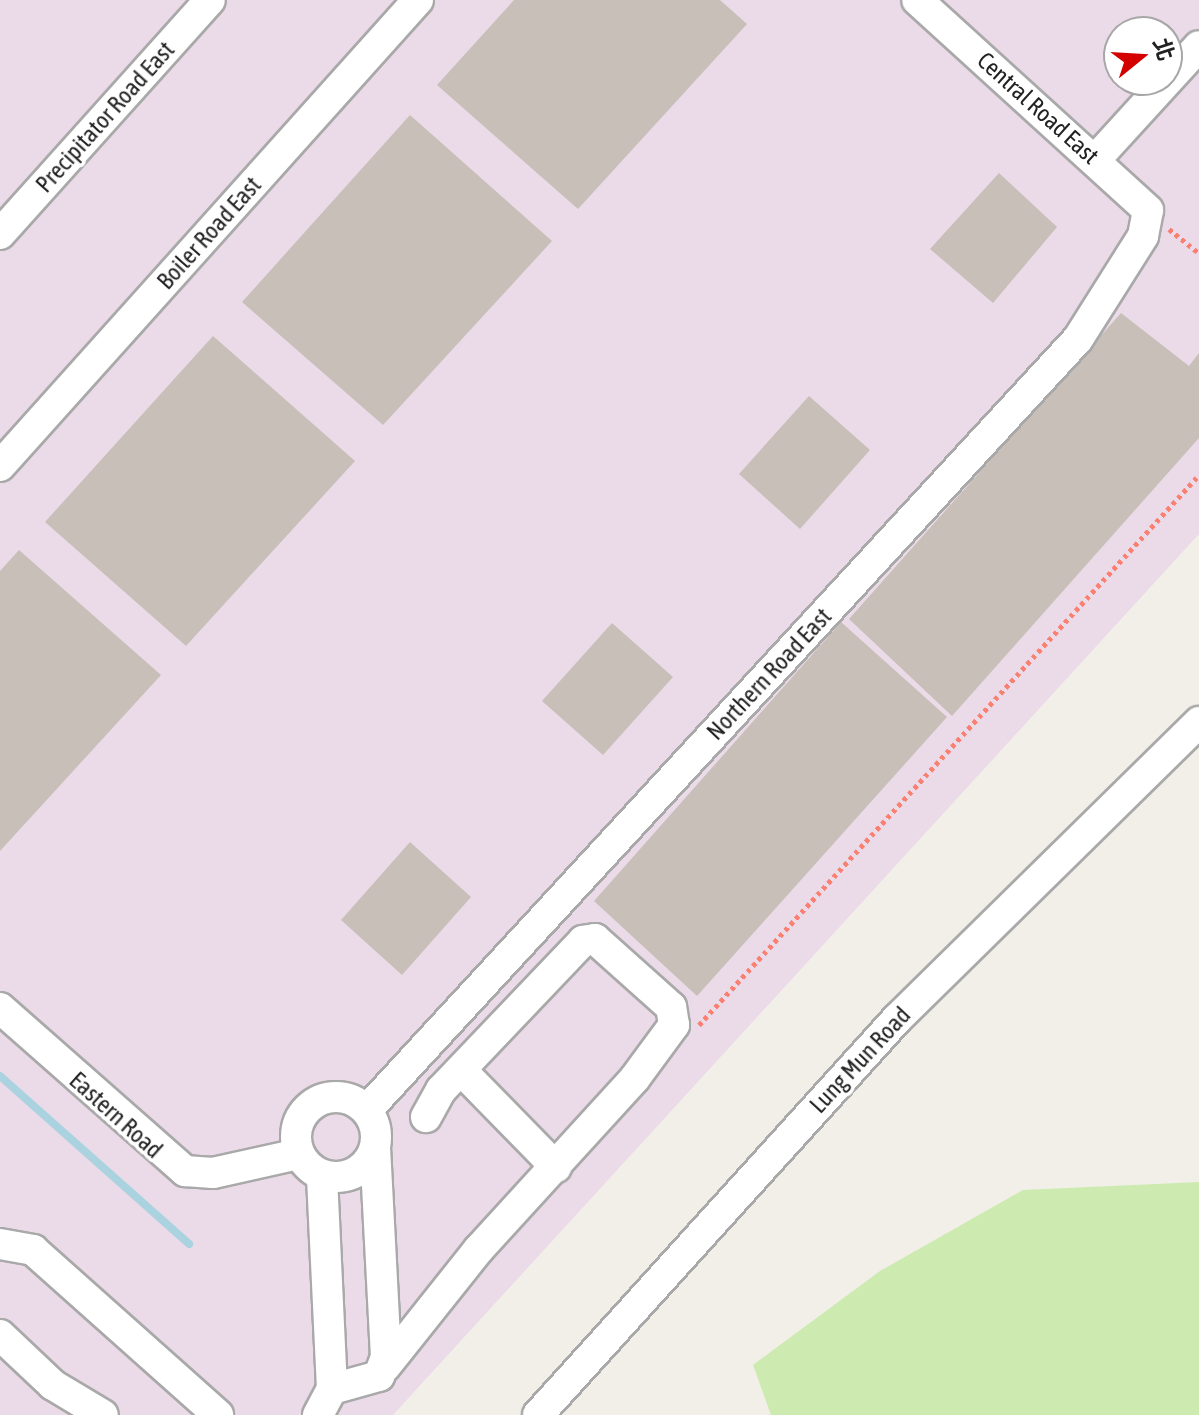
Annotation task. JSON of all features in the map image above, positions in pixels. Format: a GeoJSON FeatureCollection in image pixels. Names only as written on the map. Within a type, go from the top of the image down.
{"type":"FeatureCollection","features":[{"type":"Feature","properties":{"kind":"street","name":"Precipitator Road East"},"geometry":{"type":"LineString","coordinates":[[0,234],[210,0]]}},
{"type":"Feature","properties":{"kind":"street","name":"Boiler Road East"},"geometry":{"type":"LineString","coordinates":[[0,466],[418,0]]}},
{"type":"Feature","properties":{"kind":"street","name":"Central Road East"},"geometry":{"type":"LineString","coordinates":[[917,0],[1148,210],[1150,222]]}},
{"type":"Feature","properties":{"kind":"street"},"geometry":{"type":"LineString","coordinates":[[1095,160],[1199,46]]}},
{"type":"Feature","properties":{"kind":"street","name":"Northern Road East"},"geometry":{"type":"LineString","coordinates":[[367,1110],[1078,339],[1150,222]]}},
{"type":"Feature","properties":{"kind":"street","name":"Lung Mun Road"},"geometry":{"type":"LineString","coordinates":[[538,1415],[897,1019],[1199,722]]}},
{"type":"Feature","properties":{"kind":"street"},"geometry":{"type":"LineString","coordinates":[[385,1367],[375,1148],[367,1110],[345,1097],[309,1106],[296,1128],[299,1154],[322,1175],[325,1402],[379,1376],[674,1025],[654,990],[595,939],[583,941],[461,1070],[426,1117]]}},
{"type":"Feature","properties":{"kind":"street","name":"Eastern Road"},"geometry":{"type":"LineString","coordinates":[[0,1008],[164,1159],[185,1171],[213,1173],[299,1154]]}},
{"type":"Feature","properties":{"kind":"street"},"geometry":{"type":"LineString","coordinates":[[461,1070],[556,1167]]}},
{"type":"Feature","properties":{"kind":"street"},"geometry":{"type":"LineString","coordinates":[[322,1175],[360,1170],[375,1148]]}},
{"type":"Feature","properties":{"kind":"street"},"geometry":{"type":"LineString","coordinates":[[0,1244],[33,1250],[218,1415]]}},
{"type":"Feature","properties":{"kind":"street"},"geometry":{"type":"LineString","coordinates":[[0,1335],[53,1385],[103,1415]]}},
{"type":"Feature","properties":{"kind":"path"},"geometry":{"type":"LineString","coordinates":[[1150,222],[1178,231],[1199,253]]}},
{"type":"Feature","properties":{"kind":"path"},"geometry":{"type":"LineString","coordinates":[[674,1025],[697,1028],[1199,475]]}},
{"type":"Feature","properties":{"kind":"shaded area"},"geometry":{"type":"Polygon","coordinates":[[[0,0],[1199,0],[1199,534],[393,1415],[0,1415],[0,0]]]}},
{"type":"Feature","properties":{"kind":"green space"},"geometry":{"type":"Polygon","coordinates":[[[1199,1182],[1199,1415],[771,1415],[753,1365],[880,1271],[1023,1190],[1199,1182]]]}},
{"type":"Feature","properties":{"kind":"building"},"geometry":{"type":"Polygon","coordinates":[[[514,0],[720,0],[747,24],[578,209],[437,85],[514,0]]]}},
{"type":"Feature","properties":{"kind":"building"},"geometry":{"type":"Polygon","coordinates":[[[410,115],[552,241],[383,425],[242,302],[410,115]]]}},
{"type":"Feature","properties":{"kind":"building"},"geometry":{"type":"Polygon","coordinates":[[[999,173],[1057,227],[993,303],[930,249],[999,173]]]}},
{"type":"Feature","properties":{"kind":"building"},"geometry":{"type":"Polygon","coordinates":[[[1121,313],[1189,366],[1199,353],[1199,438],[952,716],[849,619],[1121,313]]]}},
{"type":"Feature","properties":{"kind":"building"},"geometry":{"type":"Polygon","coordinates":[[[213,336],[355,461],[186,646],[45,522],[213,336]]]}},
{"type":"Feature","properties":{"kind":"building"},"geometry":{"type":"Polygon","coordinates":[[[809,396],[870,450],[800,529],[739,474],[809,396]]]}},
{"type":"Feature","properties":{"kind":"building"},"geometry":{"type":"Polygon","coordinates":[[[19,550],[161,675],[0,851],[0,571],[19,550]]]}},
{"type":"Feature","properties":{"kind":"building"},"geometry":{"type":"Polygon","coordinates":[[[841,622],[947,717],[697,996],[594,901],[841,622]]]}},
{"type":"Feature","properties":{"kind":"building"},"geometry":{"type":"Polygon","coordinates":[[[612,623],[673,677],[603,755],[542,701],[612,623]]]}},
{"type":"Feature","properties":{"kind":"building"},"geometry":{"type":"Polygon","coordinates":[[[410,842],[471,897],[402,975],[341,920],[410,842]]]}},
{"type":"Feature","properties":{"kind":"waterway"},"geometry":{"type":"LineString","coordinates":[[0,1076],[189,1244]]}}]}
